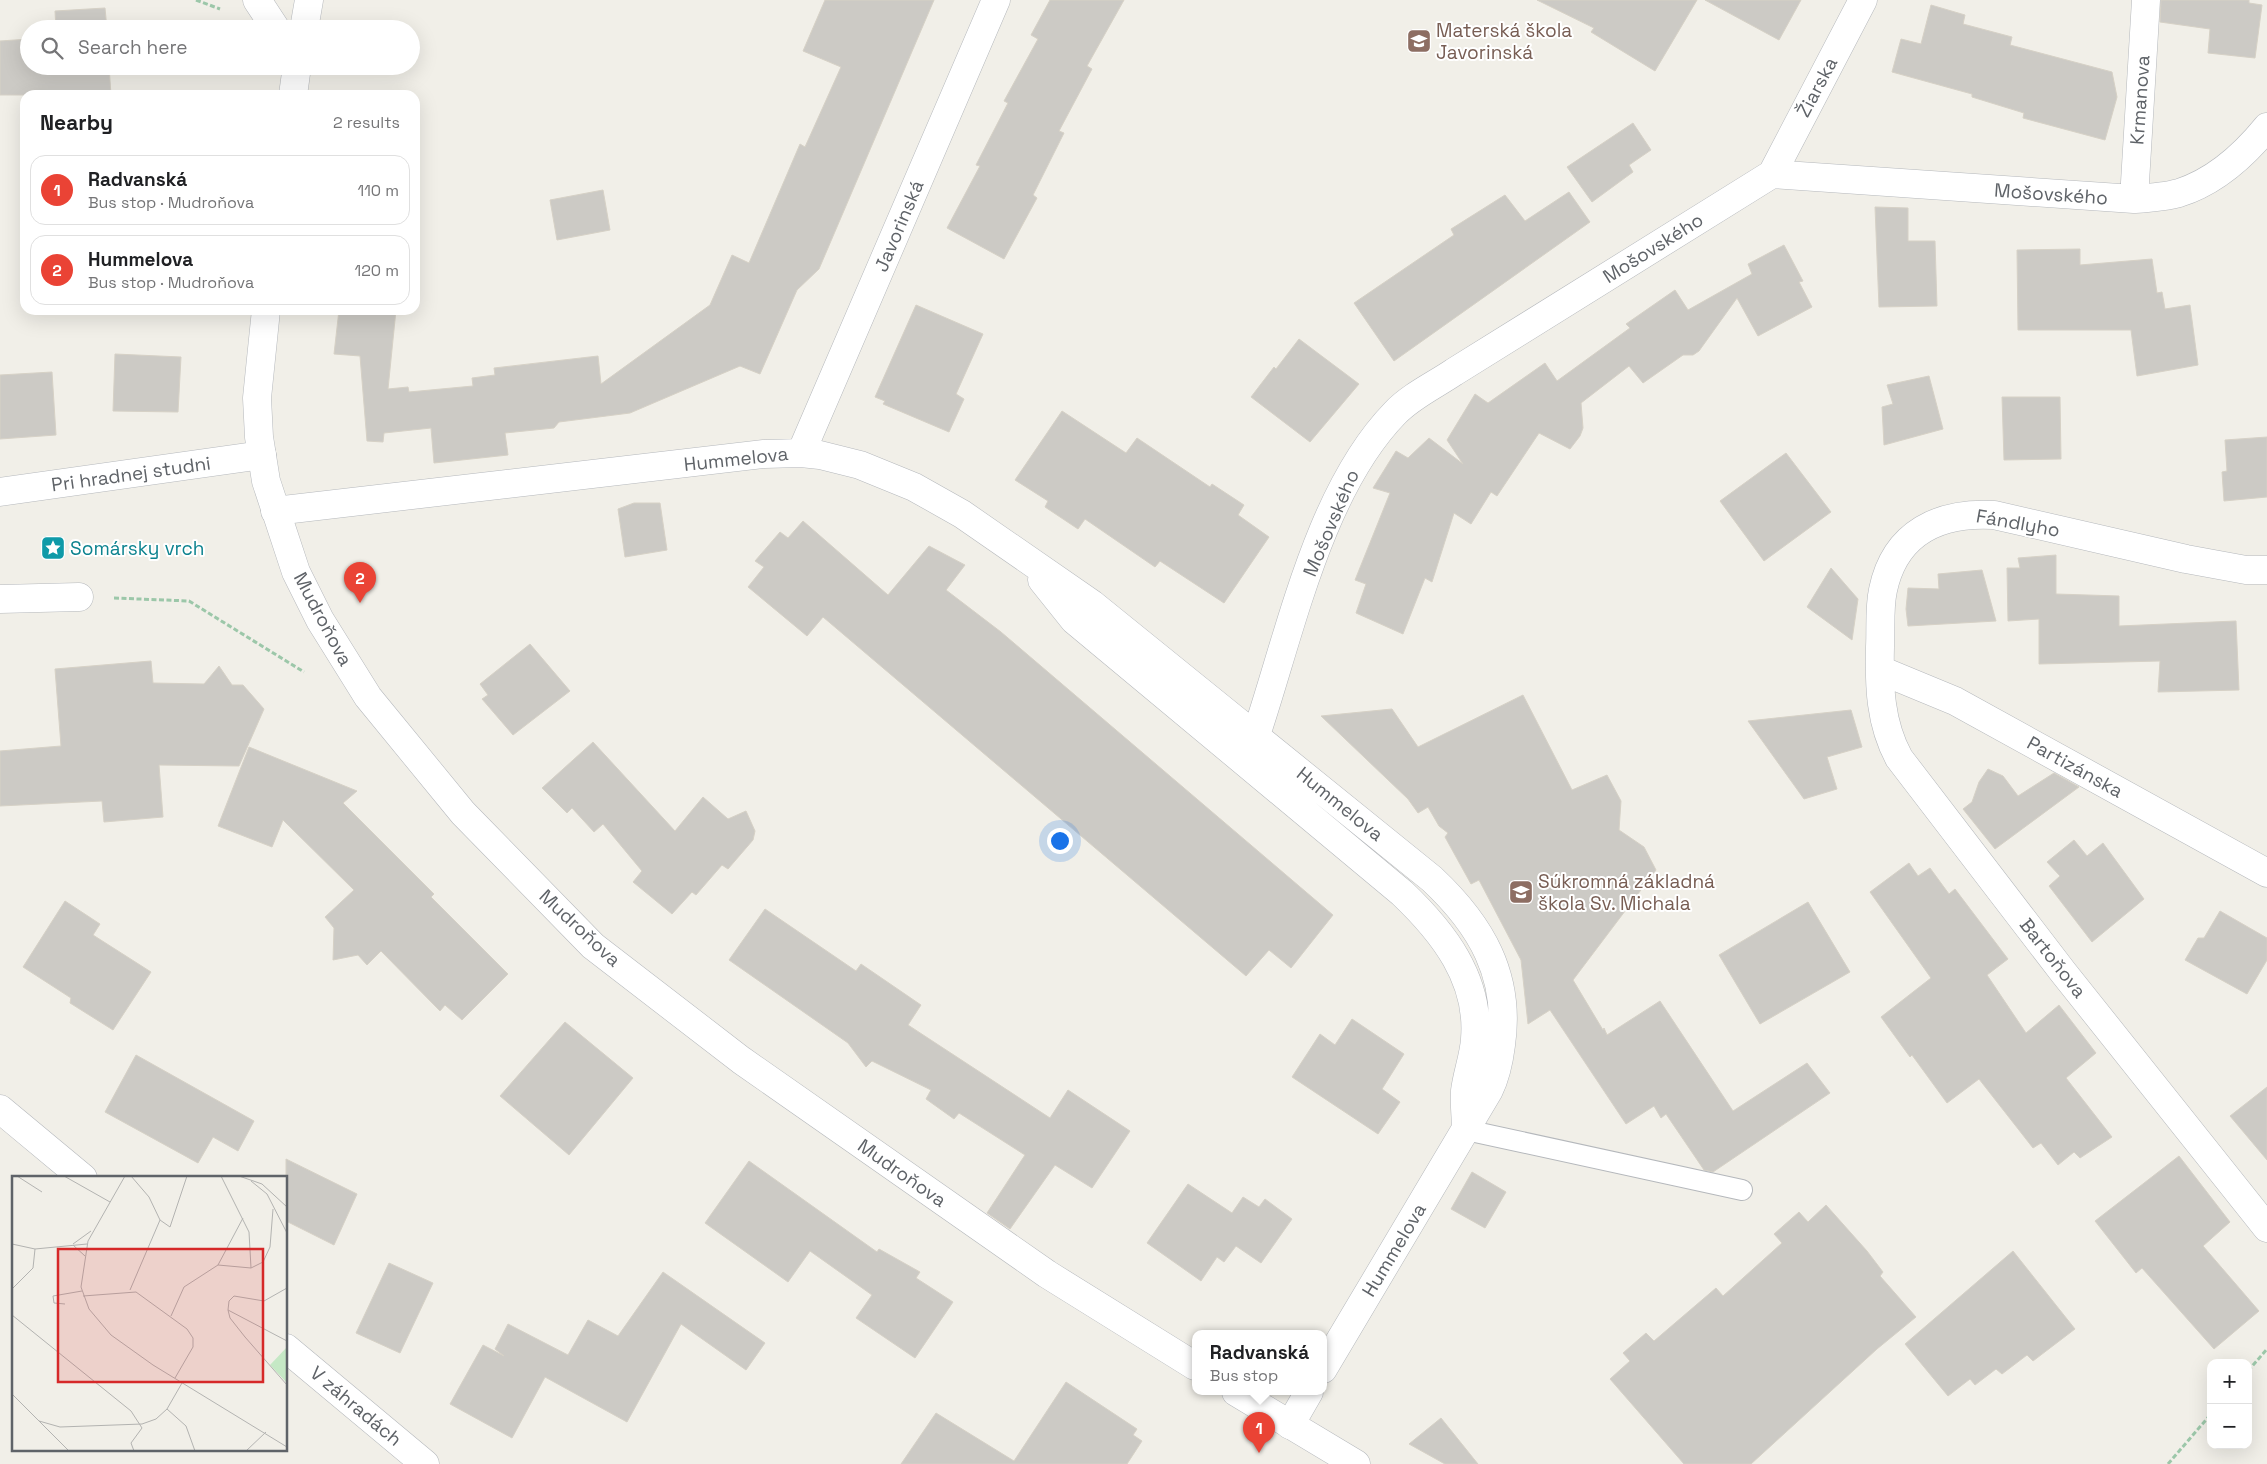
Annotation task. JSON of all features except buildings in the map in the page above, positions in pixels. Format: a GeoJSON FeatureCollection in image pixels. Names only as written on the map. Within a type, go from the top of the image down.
{"type":"FeatureCollection","features":[{"type":"Feature","properties":{"kind":"street"},"geometry":{"type":"LineString","coordinates":[[256,0],[270,20]]}},
{"type":"Feature","properties":{"kind":"street"},"geometry":{"type":"LineString","coordinates":[[306,20],[309,0]]}},
{"type":"Feature","properties":{"kind":"street","name":"Javorinská"},"geometry":{"type":"LineString","coordinates":[[801,453],[996,0]]}},
{"type":"Feature","properties":{"kind":"street","name":"Žiarska"},"geometry":{"type":"LineString","coordinates":[[1772,174],[1863,0]]}},
{"type":"Feature","properties":{"kind":"street","name":"Krmanova"},"geometry":{"type":"LineString","coordinates":[[2134,199],[2146,0]]}},
{"type":"Feature","properties":{"kind":"street","name":"Mošovského"},"geometry":{"type":"LineString","coordinates":[[1256,735],[1304,583],[1339,496],[1362,453],[1395,413],[1409,401],[1454,372],[1772,174],[2134,199],[2179,193],[2209,180],[2239,155],[2267,126]]}},
{"type":"Feature","properties":{"kind":"street","name":"Mudroňova"},"geometry":{"type":"LineString","coordinates":[[265,315],[257,398],[262,455],[275,511],[307,595],[344,661],[368,697],[463,814],[593,946],[742,1060],[1039,1269],[1192,1364]]}},
{"type":"Feature","properties":{"kind":"street","name":"Hummelova"},"geometry":{"type":"LineString","coordinates":[[275,511],[764,454],[801,453],[820,455],[860,465],[914,487],[962,514],[1092,604],[1256,735],[1432,879],[1459,908],[1486,946],[1500,983],[1503,1001],[1504,1029],[1493,1083],[1327,1362]]}},
{"type":"Feature","properties":{"kind":"street","name":"Pri hradnej studni"},"geometry":{"type":"LineString","coordinates":[[0,492],[262,455]]}},
{"type":"Feature","properties":{"kind":"street","name":"Fándlyho"},"geometry":{"type":"LineString","coordinates":[[1880,670],[1882,591],[1890,568],[1901,550],[1917,533],[1944,518],[1973,513],[1994,515],[2186,559],[2246,570],[2267,570]]}},
{"type":"Feature","properties":{"kind":"street","name":"Hummelova"},"geometry":{"type":"LineString","coordinates":[[1023,558],[1074,620],[1402,893],[1436,928],[1463,972],[1470,988],[1474,1009],[1475,1040],[1465,1091],[1466,1130]]}},
{"type":"Feature","properties":{"kind":"street"},"geometry":{"type":"LineString","coordinates":[[0,599],[78,597]]}},
{"type":"Feature","properties":{"kind":"street","name":"Partizánska"},"geometry":{"type":"LineString","coordinates":[[1880,670],[1955,701],[2267,873]]}},
{"type":"Feature","properties":{"kind":"street","name":"Bartoňova"},"geometry":{"type":"LineString","coordinates":[[1880,670],[1881,701],[1886,724],[1899,758],[2069,979],[2267,1228]]}},
{"type":"Feature","properties":{"kind":"street"},"geometry":{"type":"LineString","coordinates":[[0,1109],[81,1176]]}},
{"type":"Feature","properties":{"kind":"street","name":"V záhradách"},"geometry":{"type":"LineString","coordinates":[[288,1350],[425,1464]]}},
{"type":"Feature","properties":{"kind":"street"},"geometry":{"type":"LineString","coordinates":[[1241,1395],[1356,1464]]}},
{"type":"Feature","properties":{"kind":"street"},"geometry":{"type":"LineString","coordinates":[[1290,1425],[1307,1395]]}},
{"type":"Feature","properties":{"kind":"lane"},"geometry":{"type":"LineString","coordinates":[[1466,1130],[1742,1190]]}},
{"type":"Feature","properties":{"kind":"path"},"geometry":{"type":"LineString","coordinates":[[196,0],[220,9]]}},
{"type":"Feature","properties":{"kind":"path"},"geometry":{"type":"LineString","coordinates":[[78,597],[189,601],[304,672]]}},
{"type":"Feature","properties":{"kind":"path"},"geometry":{"type":"LineString","coordinates":[[2252,1366],[2267,1349]]}},
{"type":"Feature","properties":{"kind":"path"},"geometry":{"type":"LineString","coordinates":[[2168,1464],[2207,1419]]}},
{"type":"Feature","properties":{"kind":"place","name":"Materská škola Javorinská"},"geometry":{"type":"Point","coordinates":[1419,41]}},
{"type":"Feature","properties":{"kind":"place","name":"Somársky vrch"},"geometry":{"type":"Point","coordinates":[53,548]}},
{"type":"Feature","properties":{"kind":"place","name":"Hummelova"},"geometry":{"type":"Point","coordinates":[360,603]}},
{"type":"Feature","properties":{"kind":"place","name":"Súkromná základná škola Sv. Michala"},"geometry":{"type":"Point","coordinates":[1521,892]}},
{"type":"Feature","properties":{"kind":"place","name":"Radvanská"},"geometry":{"type":"Point","coordinates":[1259,1453]}}]}
